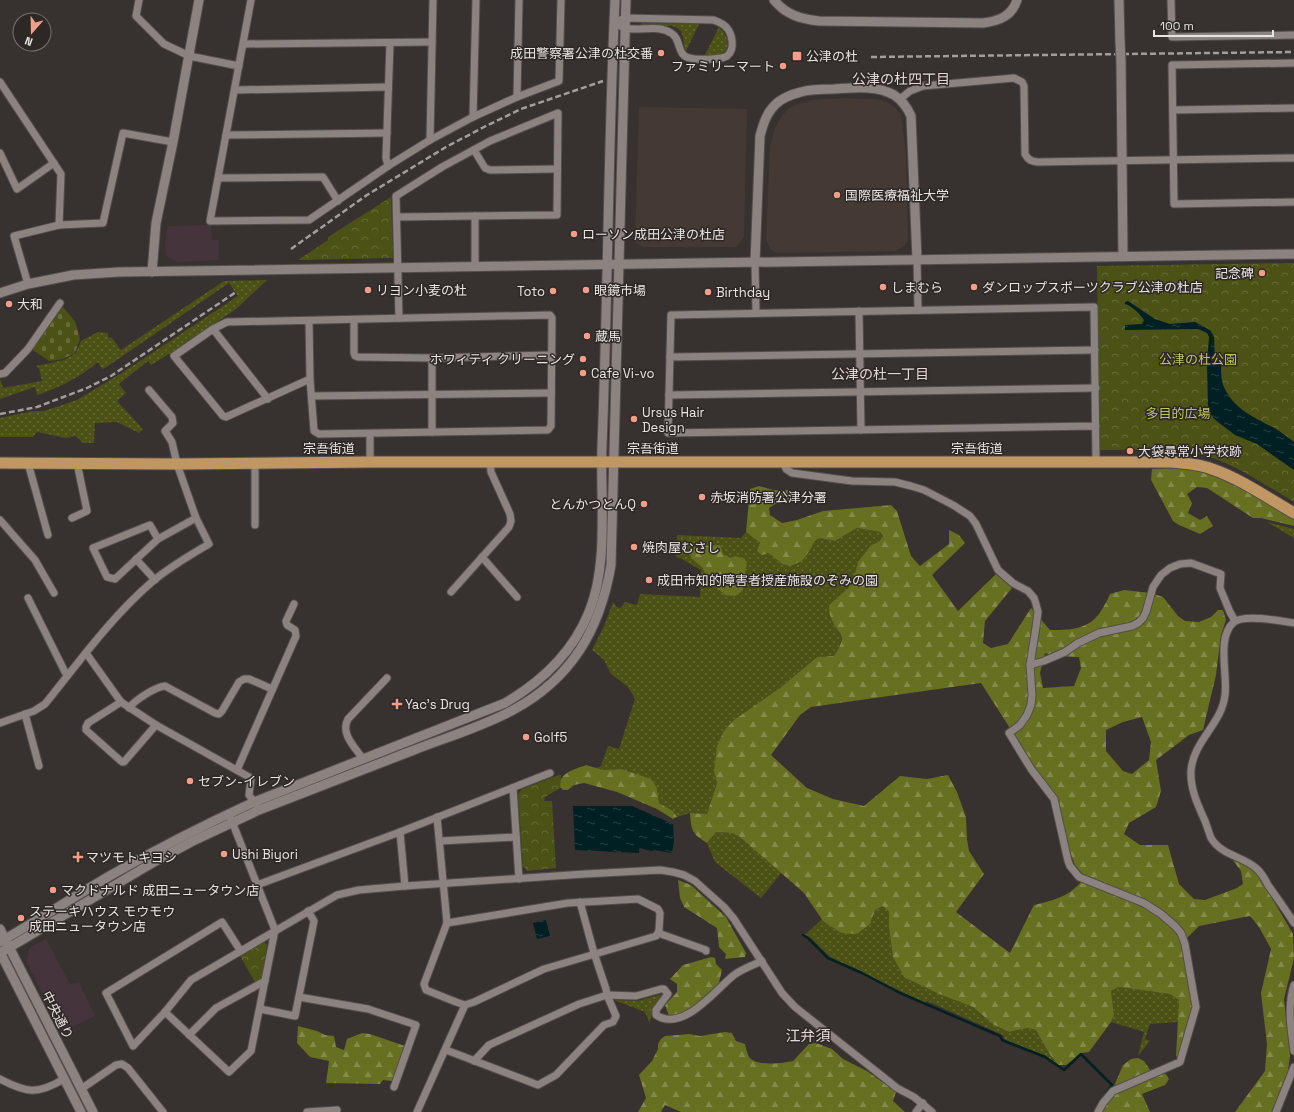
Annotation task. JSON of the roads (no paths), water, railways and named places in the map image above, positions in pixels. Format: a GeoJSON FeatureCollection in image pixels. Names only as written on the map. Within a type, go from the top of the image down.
{"type":"FeatureCollection","features":[{"type":"Feature","properties":{"kind":"highway","name":"宗吾街道"},"geometry":{"type":"LineString","coordinates":[[0,463],[1170,462],[1212,469],[1237,480],[1294,513]]}},
{"type":"Feature","properties":{"kind":"street"},"geometry":{"type":"LineString","coordinates":[[139,0],[136,16],[164,44],[189,56],[239,66]]}},
{"type":"Feature","properties":{"kind":"street"},"geometry":{"type":"LineString","coordinates":[[152,272],[156,223],[173,142],[199,0]]}},
{"type":"Feature","properties":{"kind":"street"},"geometry":{"type":"LineString","coordinates":[[251,0],[210,221],[309,220],[388,166],[430,140],[473,117],[517,97],[559,81],[561,0]]}},
{"type":"Feature","properties":{"kind":"street"},"geometry":{"type":"LineString","coordinates":[[430,140],[433,0]]}},
{"type":"Feature","properties":{"kind":"street"},"geometry":{"type":"LineString","coordinates":[[473,117],[476,0]]}},
{"type":"Feature","properties":{"kind":"street"},"geometry":{"type":"LineString","coordinates":[[517,97],[519,0]]}},
{"type":"Feature","properties":{"kind":"street"},"geometry":{"type":"LineString","coordinates":[[0,952],[10,948],[154,862],[233,822],[259,810],[503,715],[539,693],[560,675],[579,652],[596,622],[606,593],[611,565],[607,462],[607,263],[615,0]]}},
{"type":"Feature","properties":{"kind":"street"},"geometry":{"type":"LineString","coordinates":[[3,940],[112,874],[182,836],[228,814],[254,802],[505,703],[521,694],[541,678],[569,649],[587,618],[597,587],[601,549],[619,263],[626,0]]}},
{"type":"Feature","properties":{"kind":"street"},"geometry":{"type":"LineString","coordinates":[[774,0],[785,11],[792,15],[819,21],[983,23],[999,20],[1006,16],[1012,11],[1017,0]]}},
{"type":"Feature","properties":{"kind":"street"},"geometry":{"type":"LineString","coordinates":[[1119,0],[1121,62],[1122,256]]}},
{"type":"Feature","properties":{"kind":"street"},"geometry":{"type":"LineString","coordinates":[[1171,0],[1172,37],[1294,35]]}},
{"type":"Feature","properties":{"kind":"street"},"geometry":{"type":"LineString","coordinates":[[625,18],[714,20],[721,23],[730,32],[732,47],[730,53],[726,57],[691,58],[682,54],[679,50],[678,42],[671,33],[660,29],[625,28],[614,23],[625,18]]}},
{"type":"Feature","properties":{"kind":"street"},"geometry":{"type":"LineString","coordinates":[[388,166],[386,158],[390,42]]}},
{"type":"Feature","properties":{"kind":"street"},"geometry":{"type":"LineString","coordinates":[[244,44],[432,42]]}},
{"type":"Feature","properties":{"kind":"street"},"geometry":{"type":"LineString","coordinates":[[1294,63],[1172,65],[1174,204],[1294,202]]}},
{"type":"Feature","properties":{"kind":"street"},"geometry":{"type":"LineString","coordinates":[[900,100],[910,91],[923,86],[1014,78],[1022,82],[1024,86],[1025,154],[1027,158],[1037,162],[1294,158]]}},
{"type":"Feature","properties":{"kind":"street"},"geometry":{"type":"LineString","coordinates":[[0,82],[2,91],[61,174],[58,225]]}},
{"type":"Feature","properties":{"kind":"street"},"geometry":{"type":"LineString","coordinates":[[234,90],[388,87]]}},
{"type":"Feature","properties":{"kind":"street"},"geometry":{"type":"LineString","coordinates":[[756,313],[755,262],[760,136],[762,126],[767,115],[774,105],[791,95],[809,90],[866,88],[887,92],[900,100],[908,108],[911,116],[918,310]]}},
{"type":"Feature","properties":{"kind":"street"},"geometry":{"type":"LineString","coordinates":[[1173,110],[1294,108]]}},
{"type":"Feature","properties":{"kind":"street"},"geometry":{"type":"LineString","coordinates":[[397,217],[557,215],[558,113],[490,141],[442,167],[396,196],[399,318]]}},
{"type":"Feature","properties":{"kind":"street"},"geometry":{"type":"LineString","coordinates":[[28,284],[14,236],[58,225],[103,223],[123,133],[173,142]]}},
{"type":"Feature","properties":{"kind":"street"},"geometry":{"type":"LineString","coordinates":[[226,135],[387,133]]}},
{"type":"Feature","properties":{"kind":"street"},"geometry":{"type":"LineString","coordinates":[[474,150],[486,168],[490,170],[557,169]]}},
{"type":"Feature","properties":{"kind":"street"},"geometry":{"type":"LineString","coordinates":[[0,153],[17,189],[54,163]]}},
{"type":"Feature","properties":{"kind":"street"},"geometry":{"type":"LineString","coordinates":[[219,178],[323,177],[338,200]]}},
{"type":"Feature","properties":{"kind":"street"},"geometry":{"type":"LineString","coordinates":[[475,216],[475,267]]}},
{"type":"Feature","properties":{"kind":"street"},"geometry":{"type":"LineString","coordinates":[[0,293],[28,284],[73,275],[152,272],[475,267],[607,263],[1294,254]]}},
{"type":"Feature","properties":{"kind":"street"},"geometry":{"type":"LineString","coordinates":[[0,374],[5,374],[28,349],[60,304]]}},
{"type":"Feature","properties":{"kind":"street"},"geometry":{"type":"LineString","coordinates":[[1096,426],[668,433],[670,315],[1094,307],[1096,388],[1096,426],[1096,462]]}},
{"type":"Feature","properties":{"kind":"street"},"geometry":{"type":"LineString","coordinates":[[859,311],[861,430]]}},
{"type":"Feature","properties":{"kind":"street"},"geometry":{"type":"LineString","coordinates":[[309,321],[310,379],[314,431],[316,433],[370,434],[548,430],[551,426],[552,318],[550,315],[227,322],[174,356],[223,416],[226,417],[310,379]]}},
{"type":"Feature","properties":{"kind":"street"},"geometry":{"type":"LineString","coordinates":[[354,320],[355,356],[432,358],[552,355]]}},
{"type":"Feature","properties":{"kind":"street"},"geometry":{"type":"LineString","coordinates":[[213,330],[268,399]]}},
{"type":"Feature","properties":{"kind":"street"},"geometry":{"type":"LineString","coordinates":[[670,357],[1095,350]]}},
{"type":"Feature","properties":{"kind":"street"},"geometry":{"type":"LineString","coordinates":[[432,358],[432,432]]}},
{"type":"Feature","properties":{"kind":"street"},"geometry":{"type":"LineString","coordinates":[[669,395],[1096,388]]}},
{"type":"Feature","properties":{"kind":"street"},"geometry":{"type":"LineString","coordinates":[[0,722],[34,711],[45,704],[86,653],[121,613],[155,580],[184,559],[209,544],[196,518],[177,464],[172,442],[166,431],[173,423],[172,417],[149,390]]}},
{"type":"Feature","properties":{"kind":"street"},"geometry":{"type":"LineString","coordinates":[[312,396],[551,393]]}},
{"type":"Feature","properties":{"kind":"street"},"geometry":{"type":"LineString","coordinates":[[370,434],[370,462]]}},
{"type":"Feature","properties":{"kind":"street"},"geometry":{"type":"LineString","coordinates":[[255,462],[255,524]]}},
{"type":"Feature","properties":{"kind":"street"},"geometry":{"type":"LineString","coordinates":[[451,592],[509,527],[511,521],[510,514],[491,472],[490,462]]}},
{"type":"Feature","properties":{"kind":"street"},"geometry":{"type":"LineString","coordinates":[[784,462],[786,468],[792,473],[852,481],[895,482],[924,490],[953,505],[970,516],[976,524],[998,570],[1013,582],[1028,591],[1034,598],[1038,612],[1030,665],[1032,695],[1031,704],[1027,714],[1020,724],[1009,733],[1031,769],[1054,799],[1070,866],[1079,877],[1144,902],[1175,926],[1181,933],[1185,944],[1195,997],[1196,1007],[1180,1062],[1114,1092],[1103,1103],[1098,1112]]}},
{"type":"Feature","properties":{"kind":"street"},"geometry":{"type":"LineString","coordinates":[[28,463],[48,535]]}},
{"type":"Feature","properties":{"kind":"street"},"geometry":{"type":"LineString","coordinates":[[72,518],[87,511],[77,463]]}},
{"type":"Feature","properties":{"kind":"street"},"geometry":{"type":"LineString","coordinates":[[158,539],[150,525],[93,548],[107,577],[115,579],[158,539],[196,518]]}},
{"type":"Feature","properties":{"kind":"street"},"geometry":{"type":"LineString","coordinates":[[0,520],[35,560],[54,592]]}},
{"type":"Feature","properties":{"kind":"street"},"geometry":{"type":"LineString","coordinates":[[482,557],[517,597]]}},
{"type":"Feature","properties":{"kind":"street"},"geometry":{"type":"LineString","coordinates":[[136,559],[155,580]]}},
{"type":"Feature","properties":{"kind":"street"},"geometry":{"type":"LineString","coordinates":[[1030,665],[1066,652],[1078,643],[1098,632],[1132,626],[1138,623],[1143,618],[1153,587],[1161,575],[1170,568],[1180,564],[1191,563],[1221,574],[1220,588],[1235,621]]}},
{"type":"Feature","properties":{"kind":"street"},"geometry":{"type":"LineString","coordinates":[[28,598],[67,676]]}},
{"type":"Feature","properties":{"kind":"street"},"geometry":{"type":"LineString","coordinates":[[237,770],[296,636],[296,630],[287,625],[286,621],[294,604]]}},
{"type":"Feature","properties":{"kind":"street"},"geometry":{"type":"LineString","coordinates":[[1294,623],[1272,619],[1245,618],[1238,619],[1230,626],[1225,638],[1226,694],[1223,707],[1219,717],[1196,750],[1191,770],[1192,786],[1211,838],[1217,846],[1225,852],[1258,869],[1294,923]]}},
{"type":"Feature","properties":{"kind":"street"},"geometry":{"type":"LineString","coordinates":[[86,653],[121,702],[156,725],[249,776],[251,780],[249,795],[259,810]]}},
{"type":"Feature","properties":{"kind":"street"},"geometry":{"type":"LineString","coordinates":[[363,759],[346,736],[348,719],[387,678]]}},
{"type":"Feature","properties":{"kind":"street"},"geometry":{"type":"LineString","coordinates":[[129,708],[133,702],[159,687],[165,686],[214,713],[219,714],[239,682],[244,679],[249,679],[272,689]]}},
{"type":"Feature","properties":{"kind":"street"},"geometry":{"type":"LineString","coordinates":[[121,702],[88,723],[86,730],[122,762],[124,762],[156,725]]}},
{"type":"Feature","properties":{"kind":"street"},"geometry":{"type":"LineString","coordinates":[[25,714],[39,766]]}},
{"type":"Feature","properties":{"kind":"street"},"geometry":{"type":"LineString","coordinates":[[257,886],[550,773]]}},
{"type":"Feature","properties":{"kind":"street"},"geometry":{"type":"LineString","coordinates":[[513,788],[519,879]]}},
{"type":"Feature","properties":{"kind":"street"},"geometry":{"type":"LineString","coordinates":[[165,1012],[229,1072],[251,1051],[275,930],[233,822],[228,814]]}},
{"type":"Feature","properties":{"kind":"street"},"geometry":{"type":"LineString","coordinates":[[437,817],[447,923],[424,984],[426,990],[465,1005],[544,969],[594,953],[656,936],[659,930],[660,913],[658,909],[638,899],[580,902],[447,923]]}},
{"type":"Feature","properties":{"kind":"street"},"geometry":{"type":"LineString","coordinates":[[400,832],[405,886]]}},
{"type":"Feature","properties":{"kind":"street"},"geometry":{"type":"LineString","coordinates":[[440,841],[516,837]]}},
{"type":"Feature","properties":{"kind":"street"},"geometry":{"type":"LineString","coordinates":[[240,950],[222,922],[106,992],[132,1046],[165,1012],[191,980],[308,911],[337,896],[351,891],[405,886],[660,870],[684,875],[704,888],[724,907],[734,919],[782,993],[795,1007],[897,1088],[914,1097],[932,1112]]}},
{"type":"Feature","properties":{"kind":"street"},"geometry":{"type":"LineString","coordinates":[[446,1050],[538,1085],[556,1075],[604,1025],[613,1022],[616,1016],[607,995],[580,902]]}},
{"type":"Feature","properties":{"kind":"street"},"geometry":{"type":"LineString","coordinates":[[260,1009],[295,1016],[314,921],[308,911]]}},
{"type":"Feature","properties":{"kind":"street","name":"中央通り"},"geometry":{"type":"LineString","coordinates":[[0,929],[3,940],[10,948],[93,1112]]}},
{"type":"Feature","properties":{"kind":"street"},"geometry":{"type":"LineString","coordinates":[[658,933],[706,951]]}},
{"type":"Feature","properties":{"kind":"street","name":"中央通り"},"geometry":{"type":"LineString","coordinates":[[0,952],[81,1112]]}},
{"type":"Feature","properties":{"kind":"street"},"geometry":{"type":"LineString","coordinates":[[474,1061],[489,1045],[579,1004],[607,995],[636,996],[664,989],[668,994],[655,1012],[659,1017],[673,1019],[687,1016],[735,975],[762,961]]}},
{"type":"Feature","properties":{"kind":"street"},"geometry":{"type":"LineString","coordinates":[[190,1035],[216,1008],[265,981]]}},
{"type":"Feature","properties":{"kind":"street"},"geometry":{"type":"LineString","coordinates":[[1294,985],[1289,1008],[1294,1051]]}},
{"type":"Feature","properties":{"kind":"street"},"geometry":{"type":"LineString","coordinates":[[299,997],[368,1009],[416,1025],[394,1088]]}},
{"type":"Feature","properties":{"kind":"street"},"geometry":{"type":"LineString","coordinates":[[417,1112],[465,1005]]}},
{"type":"Feature","properties":{"kind":"street"},"geometry":{"type":"LineString","coordinates":[[81,1089],[116,1066],[122,1064],[128,1068],[163,1112]]}},
{"type":"Feature","properties":{"kind":"street"},"geometry":{"type":"LineString","coordinates":[[1276,1112],[1294,1068]]}},
{"type":"Feature","properties":{"kind":"street"},"geometry":{"type":"LineString","coordinates":[[0,1079],[16,1087],[31,1091],[49,1088],[64,1079]]}},
{"type":"Feature","properties":{"kind":"street"},"geometry":{"type":"LineString","coordinates":[[916,1112],[922,1103]]}},
{"type":"Feature","properties":{"kind":"street"},"geometry":{"type":"LineString","coordinates":[[307,1112],[337,1110]]}},
{"type":"Feature","properties":{"kind":"water"},"geometry":{"type":"Polygon","coordinates":[[[1128,301],[1155,319],[1170,324],[1195,322],[1211,331],[1214,337],[1215,362],[1221,363],[1222,381],[1228,395],[1234,402],[1253,417],[1276,429],[1294,442],[1294,470],[1257,444],[1235,435],[1214,419],[1208,410],[1207,363],[1209,337],[1207,333],[1198,329],[1125,330],[1125,325],[1142,324],[1144,320],[1136,310],[1125,304],[1125,302],[1128,301]]]}},
{"type":"Feature","properties":{"kind":"water"},"geometry":{"type":"Polygon","coordinates":[[[573,806],[632,806],[673,824],[674,842],[672,853],[639,848],[639,853],[575,850],[573,806]]]}},
{"type":"Feature","properties":{"kind":"water"},"geometry":{"type":"Polygon","coordinates":[[[546,920],[550,936],[537,939],[533,923],[546,920]]]}},
{"type":"Feature","properties":{"kind":"waterway"},"geometry":{"type":"LineString","coordinates":[[803,935],[828,958],[862,973],[900,993],[1000,1036],[1002,1040],[1045,1057],[1064,1070],[1081,1054],[1112,1085],[1104,1097]]}},
{"type":"Feature","properties":{"kind":"railway"},"geometry":{"type":"LineString","coordinates":[[871,57],[1294,52]]}},
{"type":"Feature","properties":{"kind":"railway"},"geometry":{"type":"LineString","coordinates":[[291,249],[367,195],[446,147],[521,109],[603,81]]}},
{"type":"Feature","properties":{"kind":"railway"},"geometry":{"type":"LineString","coordinates":[[0,414],[37,407],[87,388],[111,376],[236,292]]}},
{"type":"Feature","properties":{"kind":"place","name":"成田警察署公津の杜交番"},"geometry":{"type":"Point","coordinates":[661,53]}},
{"type":"Feature","properties":{"kind":"place","name":"公津の杜"},"geometry":{"type":"Point","coordinates":[797,56]}},
{"type":"Feature","properties":{"kind":"place","name":"ファミリーマート"},"geometry":{"type":"Point","coordinates":[783,66]}},
{"type":"Feature","properties":{"kind":"place","name":"国際医療福祉大学"},"geometry":{"type":"Point","coordinates":[837,195]}},
{"type":"Feature","properties":{"kind":"place","name":"ローソン成田公津の杜店"},"geometry":{"type":"Point","coordinates":[574,234]}},
{"type":"Feature","properties":{"kind":"place","name":"記念碑"},"geometry":{"type":"Point","coordinates":[1262,273]}},
{"type":"Feature","properties":{"kind":"place","name":"しまむら"},"geometry":{"type":"Point","coordinates":[883,287]}},
{"type":"Feature","properties":{"kind":"place","name":"ダンロップスポーツクラブ公津の杜店"},"geometry":{"type":"Point","coordinates":[974,287]}},
{"type":"Feature","properties":{"kind":"place","name":"リヨン小麦の杜"},"geometry":{"type":"Point","coordinates":[368,290]}},
{"type":"Feature","properties":{"kind":"place","name":"眼鏡市場"},"geometry":{"type":"Point","coordinates":[586,290]}},
{"type":"Feature","properties":{"kind":"place","name":"Toto"},"geometry":{"type":"Point","coordinates":[553,291]}},
{"type":"Feature","properties":{"kind":"place","name":"Birthday"},"geometry":{"type":"Point","coordinates":[708,292]}},
{"type":"Feature","properties":{"kind":"place","name":"大和"},"geometry":{"type":"Point","coordinates":[9,304]}},
{"type":"Feature","properties":{"kind":"place","name":"蔵馬"},"geometry":{"type":"Point","coordinates":[587,336]}},
{"type":"Feature","properties":{"kind":"place","name":"ホワィティ クリーニング"},"geometry":{"type":"Point","coordinates":[583,359]}},
{"type":"Feature","properties":{"kind":"place","name":"Cafe Vi-vo"},"geometry":{"type":"Point","coordinates":[583,373]}},
{"type":"Feature","properties":{"kind":"place","name":"Ursus Hair Design"},"geometry":{"type":"Point","coordinates":[634,419]}},
{"type":"Feature","properties":{"kind":"place","name":"大袋尋常小学校跡"},"geometry":{"type":"Point","coordinates":[1130,451]}},
{"type":"Feature","properties":{"kind":"place","name":"赤坂消防署公津分署"},"geometry":{"type":"Point","coordinates":[702,497]}},
{"type":"Feature","properties":{"kind":"place","name":"とんかつとんQ"},"geometry":{"type":"Point","coordinates":[644,504]}},
{"type":"Feature","properties":{"kind":"place","name":"焼肉屋むさし"},"geometry":{"type":"Point","coordinates":[634,547]}},
{"type":"Feature","properties":{"kind":"place","name":"成田市知的障害者授産施設のぞみの園"},"geometry":{"type":"Point","coordinates":[649,580]}},
{"type":"Feature","properties":{"kind":"place","name":"Yac's Drug"},"geometry":{"type":"Point","coordinates":[397,704]}},
{"type":"Feature","properties":{"kind":"place","name":"Golf5"},"geometry":{"type":"Point","coordinates":[526,737]}},
{"type":"Feature","properties":{"kind":"place","name":"セブン-イレブン"},"geometry":{"type":"Point","coordinates":[190,781]}},
{"type":"Feature","properties":{"kind":"place","name":"Ushi Biyori"},"geometry":{"type":"Point","coordinates":[224,854]}},
{"type":"Feature","properties":{"kind":"place","name":"マツモトキヨシ"},"geometry":{"type":"Point","coordinates":[78,857]}},
{"type":"Feature","properties":{"kind":"place","name":"マクドナルド 成田ニュータウン店"},"geometry":{"type":"Point","coordinates":[53,890]}},
{"type":"Feature","properties":{"kind":"place","name":"ステーキハウス モウモウ 成田ニュータウン店"},"geometry":{"type":"Point","coordinates":[21,918]}},
{"type":"Feature","properties":{"kind":"district","name":"公津の杜四丁目"},"geometry":{"type":"Point","coordinates":[901,79]}},
{"type":"Feature","properties":{"kind":"district","name":"公津の杜一丁目"},"geometry":{"type":"Point","coordinates":[880,374]}},
{"type":"Feature","properties":{"kind":"district","name":"江弁須"},"geometry":{"type":"Point","coordinates":[808,1036]}},
{"type":"Feature","properties":{"kind":"park label","name":"公津の杜公園"},"geometry":{"type":"Point","coordinates":[1198,359]}},
{"type":"Feature","properties":{"kind":"park label","name":"多目的広場"},"geometry":{"type":"Point","coordinates":[1178,413]}}]}
